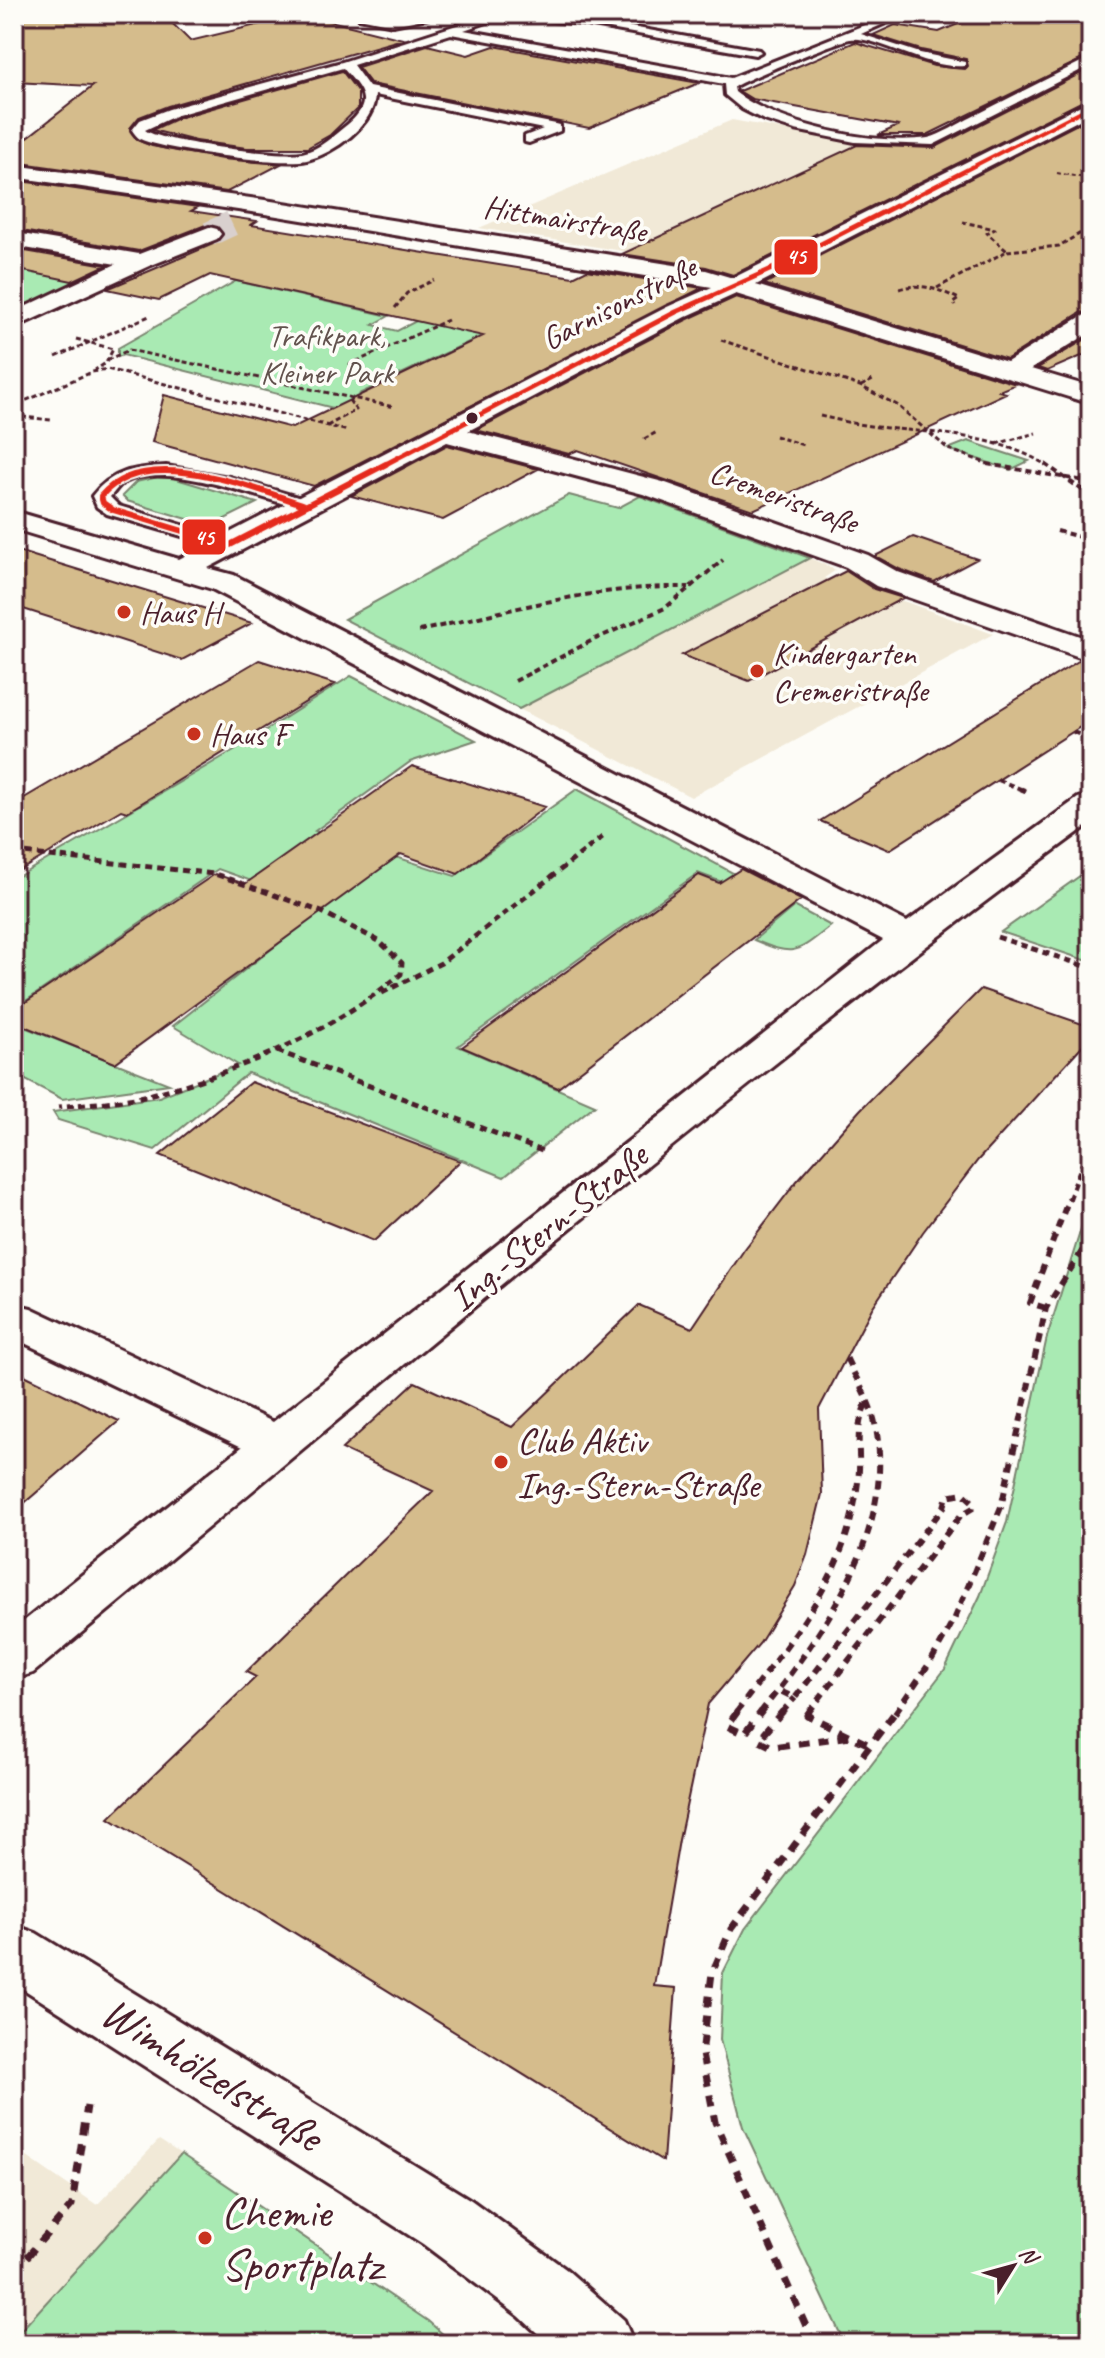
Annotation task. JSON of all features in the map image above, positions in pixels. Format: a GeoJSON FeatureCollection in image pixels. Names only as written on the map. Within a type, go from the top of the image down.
{"type":"FeatureCollection","features":[{"type":"Feature","properties":{"kind":"street"},"geometry":{"type":"LineString","coordinates":[[365,14],[393,20],[422,14]]}},
{"type":"Feature","properties":{"kind":"street","name":"Garnisonstraße"},"geometry":{"type":"LineString","coordinates":[[181,570],[676,312],[736,285],[1091,106]]}},
{"type":"Feature","properties":{"kind":"street","name":"Hittmairstraße"},"geometry":{"type":"LineString","coordinates":[[14,171],[686,273],[736,285],[1091,396]]}},
{"type":"Feature","properties":{"kind":"street"},"geometry":{"type":"LineString","coordinates":[[241,219],[265,207]]}},
{"type":"Feature","properties":{"kind":"street"},"geometry":{"type":"LineString","coordinates":[[14,321],[141,261],[209,234]]}},
{"type":"Feature","properties":{"kind":"street"},"geometry":{"type":"LineString","coordinates":[[14,245],[22,241],[141,261]]}},
{"type":"Feature","properties":{"kind":"street"},"geometry":{"type":"LineString","coordinates":[[1010,371],[1091,321]]}},
{"type":"Feature","properties":{"kind":"street","name":"Cremeristraße"},"geometry":{"type":"LineString","coordinates":[[444,433],[653,488],[857,561],[887,579],[1091,651]]}},
{"type":"Feature","properties":{"kind":"street"},"geometry":{"type":"LineString","coordinates":[[14,520],[223,582],[909,938]]}},
{"type":"Feature","properties":{"kind":"street","name":"Ing.-Stern-Straße"},"geometry":{"type":"LineString","coordinates":[[14,1659],[909,938],[1091,806]]}},
{"type":"Feature","properties":{"kind":"street"},"geometry":{"type":"LineString","coordinates":[[14,1319],[278,1444]]}},
{"type":"Feature","properties":{"kind":"street","name":"Wimhölzelstraße"},"geometry":{"type":"LineString","coordinates":[[14,1951],[447,2222],[543,2293],[599,2344]]}},
{"type":"Feature","properties":{"kind":"lane"},"geometry":{"type":"LineString","coordinates":[[901,14],[732,82],[728,87],[729,93],[737,102],[773,120],[904,144],[933,141],[1091,61]]}},
{"type":"Feature","properties":{"kind":"lane"},"geometry":{"type":"LineString","coordinates":[[346,64],[371,99],[360,120],[328,146],[304,157],[265,157],[161,141],[144,136],[138,130],[144,123],[173,112],[346,64],[479,19],[513,15],[558,18],[755,52]]}},
{"type":"Feature","properties":{"kind":"lane"},"geometry":{"type":"LineString","coordinates":[[619,27],[643,18]]}},
{"type":"Feature","properties":{"kind":"lane"},"geometry":{"type":"LineString","coordinates":[[447,30],[732,82]]}},
{"type":"Feature","properties":{"kind":"lane"},"geometry":{"type":"LineString","coordinates":[[848,35],[875,40],[917,56],[961,64]]}},
{"type":"Feature","properties":{"kind":"lane"},"geometry":{"type":"LineString","coordinates":[[366,90],[556,128],[529,139]]}},
{"type":"Feature","properties":{"kind":"lane"},"geometry":{"type":"LineString","coordinates":[[230,545],[113,510],[103,503],[101,496],[105,488],[115,482],[165,470],[190,472],[305,505]]}},
{"type":"Feature","properties":{"kind":"path"},"geometry":{"type":"LineString","coordinates":[[956,220],[995,229],[987,233],[1007,251]]}},
{"type":"Feature","properties":{"kind":"path"},"geometry":{"type":"LineString","coordinates":[[937,288],[1007,251],[1059,246],[1091,227]]}},
{"type":"Feature","properties":{"kind":"path"},"geometry":{"type":"LineString","coordinates":[[395,308],[407,293],[434,280]]}},
{"type":"Feature","properties":{"kind":"path"},"geometry":{"type":"LineString","coordinates":[[56,357],[149,316]]}},
{"type":"Feature","properties":{"kind":"path"},"geometry":{"type":"LineString","coordinates":[[349,365],[448,320]]}},
{"type":"Feature","properties":{"kind":"path"},"geometry":{"type":"LineString","coordinates":[[72,338],[113,349],[107,360]]}},
{"type":"Feature","properties":{"kind":"path"},"geometry":{"type":"LineString","coordinates":[[714,338],[860,386],[897,405],[948,449],[974,460],[1010,470],[1091,482]]}},
{"type":"Feature","properties":{"kind":"path"},"geometry":{"type":"LineString","coordinates":[[92,372],[107,360],[129,350],[401,408]]}},
{"type":"Feature","properties":{"kind":"path"},"geometry":{"type":"LineString","coordinates":[[23,409],[18,404],[92,372],[107,369],[360,434]]}},
{"type":"Feature","properties":{"kind":"path"},"geometry":{"type":"LineString","coordinates":[[860,386],[873,380]]}},
{"type":"Feature","properties":{"kind":"path"},"geometry":{"type":"LineString","coordinates":[[327,426],[356,410],[348,399]]}},
{"type":"Feature","properties":{"kind":"path"},"geometry":{"type":"LineString","coordinates":[[14,416],[51,420]]}},
{"type":"Feature","properties":{"kind":"path"},"geometry":{"type":"LineString","coordinates":[[820,416],[867,426],[924,430],[995,444],[1044,463],[1091,496]]}},
{"type":"Feature","properties":{"kind":"path"},"geometry":{"type":"LineString","coordinates":[[995,444],[1036,433]]}},
{"type":"Feature","properties":{"kind":"path"},"geometry":{"type":"LineString","coordinates":[[775,436],[803,445]]}},
{"type":"Feature","properties":{"kind":"path"},"geometry":{"type":"LineString","coordinates":[[1057,531],[1080,537]]}},
{"type":"Feature","properties":{"kind":"path"},"geometry":{"type":"LineString","coordinates":[[512,683],[591,641],[665,608],[731,553]]}},
{"type":"Feature","properties":{"kind":"path"},"geometry":{"type":"LineString","coordinates":[[409,633],[587,594],[649,586],[690,588]]}},
{"type":"Feature","properties":{"kind":"path"},"geometry":{"type":"LineString","coordinates":[[1073,732],[1091,739]]}},
{"type":"Feature","properties":{"kind":"path"},"geometry":{"type":"LineString","coordinates":[[998,780],[1031,792]]}},
{"type":"Feature","properties":{"kind":"path"},"geometry":{"type":"LineString","coordinates":[[59,1107],[154,1094],[277,1051],[441,963],[608,833]]}},
{"type":"Feature","properties":{"kind":"path"},"geometry":{"type":"LineString","coordinates":[[14,852],[215,874],[322,912],[379,941],[402,963],[401,974],[372,998]]}},
{"type":"Feature","properties":{"kind":"path"},"geometry":{"type":"LineString","coordinates":[[988,934],[1091,968]]}},
{"type":"Feature","properties":{"kind":"path"},"geometry":{"type":"LineString","coordinates":[[277,1051],[545,1152]]}},
{"type":"Feature","properties":{"kind":"path"},"geometry":{"type":"LineString","coordinates":[[1046,1308],[1030,1303],[1091,1140]]}},
{"type":"Feature","properties":{"kind":"path"},"geometry":{"type":"LineString","coordinates":[[814,2344],[715,2122],[702,2054],[712,1973],[731,1929],[872,1746],[931,1661],[954,1620],[1001,1507],[1046,1308],[1091,1237]]}},
{"type":"Feature","properties":{"kind":"path"},"geometry":{"type":"LineString","coordinates":[[846,1357],[867,1403],[875,1422],[877,1463],[873,1516],[867,1541],[851,1585],[831,1619],[744,1734],[727,1726],[814,1606],[842,1550],[854,1508],[859,1468],[856,1423],[867,1403]]}},
{"type":"Feature","properties":{"kind":"path"},"geometry":{"type":"LineString","coordinates":[[1091,1444],[1087,1451],[1091,1473]]}},
{"type":"Feature","properties":{"kind":"path"},"geometry":{"type":"LineString","coordinates":[[850,1736],[772,1747],[758,1740],[795,1698],[944,1507],[947,1496],[954,1492],[966,1494],[972,1499],[973,1508],[961,1515],[807,1715],[872,1746]]}},
{"type":"Feature","properties":{"kind":"path"},"geometry":{"type":"LineString","coordinates":[[778,1690],[795,1698]]}},
{"type":"Feature","properties":{"kind":"path"},"geometry":{"type":"LineString","coordinates":[[14,2272],[72,2205],[87,2106]]}},
{"type":"Feature","properties":{"kind":"shaded area"},"geometry":{"type":"Polygon","coordinates":[[[732,120],[944,159],[710,265],[479,228],[732,120]]]}},
{"type":"Feature","properties":{"kind":"shaded area","name":"Kindergarten Cremeristraße"},"geometry":{"type":"Polygon","coordinates":[[[810,558],[836,570],[824,578],[906,602],[993,634],[691,797],[519,709],[810,558]]]}},
{"type":"Feature","properties":{"kind":"shaded area"},"geometry":{"type":"Polygon","coordinates":[[[159,2140],[181,2154],[14,2338],[14,2148],[97,2205],[159,2140]]]}},
{"type":"Feature","properties":{"kind":"green space"},"geometry":{"type":"Polygon","coordinates":[[[30,250],[99,261],[109,268],[14,314],[14,252],[30,250]]]}},
{"type":"Feature","properties":{"kind":"green space","name":"Trafikpark, Kleiner Park"},"geometry":{"type":"Polygon","coordinates":[[[236,281],[389,316],[373,325],[397,331],[418,320],[488,333],[361,393],[423,410],[349,412],[123,355],[118,357],[118,348],[236,281]]]}},
{"type":"Feature","properties":{"kind":"green space"},"geometry":{"type":"Polygon","coordinates":[[[968,441],[1029,461],[1010,470],[948,449],[968,441]]]}},
{"type":"Feature","properties":{"kind":"green space"},"geometry":{"type":"Polygon","coordinates":[[[158,477],[173,478],[257,503],[211,526],[127,501],[122,496],[136,482],[158,477]]]}},
{"type":"Feature","properties":{"kind":"green space"},"geometry":{"type":"Polygon","coordinates":[[[569,495],[618,508],[640,496],[810,558],[519,709],[344,619],[569,495]]]}},
{"type":"Feature","properties":{"kind":"green space"},"geometry":{"type":"Polygon","coordinates":[[[351,676],[476,740],[410,762],[315,831],[455,876],[577,789],[831,926],[796,950],[768,946],[754,940],[792,908],[698,873],[458,1046],[595,1105],[504,1177],[248,1073],[155,1150],[58,1120],[53,1112],[159,1097],[238,1065],[173,1026],[325,907],[218,869],[14,1009],[14,879],[231,752],[351,676]]]}},
{"type":"Feature","properties":{"kind":"green space"},"geometry":{"type":"Polygon","coordinates":[[[1091,868],[1091,962],[1001,932],[1091,868]]]}},
{"type":"Feature","properties":{"kind":"green space"},"geometry":{"type":"Polygon","coordinates":[[[14,1023],[169,1084],[62,1099],[14,1074],[14,1023]]]}},
{"type":"Feature","properties":{"kind":"green space"},"geometry":{"type":"Polygon","coordinates":[[[1091,1197],[1091,2344],[845,2344],[743,2127],[720,2040],[723,1973],[745,1929],[945,1669],[980,1596],[1007,1522],[1047,1337],[1091,1197]]]}},
{"type":"Feature","properties":{"kind":"green space","name":"Chemie Sportplatz"},"geometry":{"type":"Polygon","coordinates":[[[181,2154],[428,2321],[454,2344],[14,2344],[14,2338],[181,2154]]]}},
{"type":"Feature","properties":{"kind":"building"},"geometry":{"type":"Polygon","coordinates":[[[14,14],[163,14],[190,41],[302,14],[403,39],[168,106],[139,117],[130,128],[137,140],[152,146],[222,159],[281,164],[227,192],[14,162],[14,148],[93,86],[14,82],[14,14]]]}},
{"type":"Feature","properties":{"kind":"building"},"geometry":{"type":"Polygon","coordinates":[[[982,14],[1078,14],[1081,19],[1091,21],[1091,55],[927,135],[878,135],[898,126],[752,99],[739,91],[855,42],[934,66],[965,69],[968,66],[966,59],[921,50],[873,35],[895,25],[939,32],[982,14]]]}},
{"type":"Feature","properties":{"kind":"building"},"geometry":{"type":"Polygon","coordinates":[[[427,45],[468,55],[494,46],[699,83],[589,128],[371,84],[358,67],[427,45]]]}},
{"type":"Feature","properties":{"kind":"building"},"geometry":{"type":"Polygon","coordinates":[[[1091,68],[1091,97],[733,275],[706,267],[622,254],[857,145],[934,148],[1091,68]]]}},
{"type":"Feature","properties":{"kind":"building"},"geometry":{"type":"Polygon","coordinates":[[[342,71],[358,92],[358,108],[330,135],[307,148],[247,148],[196,141],[152,130],[178,118],[342,71]]]}},
{"type":"Feature","properties":{"kind":"building"},"geometry":{"type":"Polygon","coordinates":[[[1091,117],[1091,311],[1080,313],[1007,359],[764,284],[1091,117]]]}},
{"type":"Feature","properties":{"kind":"building"},"geometry":{"type":"Polygon","coordinates":[[[14,180],[198,207],[191,211],[257,221],[251,225],[573,277],[587,270],[702,288],[314,486],[152,442],[164,395],[292,428],[483,336],[210,275],[159,300],[107,289],[218,242],[223,232],[218,226],[208,224],[139,251],[22,231],[14,233],[14,180]]]}},
{"type":"Feature","properties":{"kind":"building"},"geometry":{"type":"Polygon","coordinates":[[[25,251],[106,265],[72,281],[14,269],[14,255],[25,251]]]}},
{"type":"Feature","properties":{"kind":"building"},"geometry":{"type":"Polygon","coordinates":[[[736,297],[1016,384],[999,391],[1006,393],[753,510],[578,450],[569,454],[476,430],[736,297]]]}},
{"type":"Feature","properties":{"kind":"building"},"geometry":{"type":"Polygon","coordinates":[[[1091,336],[1091,352],[1047,371],[1038,368],[1091,336]]]}},
{"type":"Feature","properties":{"kind":"building"},"geometry":{"type":"Polygon","coordinates":[[[447,445],[538,469],[443,520],[351,496],[447,445]]]}},
{"type":"Feature","properties":{"kind":"building"},"geometry":{"type":"Polygon","coordinates":[[[913,537],[977,559],[934,582],[875,556],[913,537]]]}},
{"type":"Feature","properties":{"kind":"building","name":"Haus H"},"geometry":{"type":"Polygon","coordinates":[[[14,550],[252,623],[182,660],[14,606],[14,550]]]}},
{"type":"Feature","properties":{"kind":"building"},"geometry":{"type":"Polygon","coordinates":[[[846,571],[874,589],[903,598],[749,681],[682,655],[846,571]]]}},
{"type":"Feature","properties":{"kind":"building","name":"Haus F"},"geometry":{"type":"Polygon","coordinates":[[[259,660],[335,684],[127,812],[121,810],[14,874],[14,804],[259,660]]]}},
{"type":"Feature","properties":{"kind":"building"},"geometry":{"type":"Polygon","coordinates":[[[1080,660],[1091,664],[1091,720],[889,850],[820,821],[1080,660]]]}},
{"type":"Feature","properties":{"kind":"building"},"geometry":{"type":"Polygon","coordinates":[[[412,766],[545,807],[458,874],[401,854],[115,1063],[14,1022],[14,1010],[215,874],[245,884],[412,766]]]}},
{"type":"Feature","properties":{"kind":"building"},"geometry":{"type":"Polygon","coordinates":[[[741,869],[801,900],[558,1088],[462,1047],[699,875],[719,883],[741,869]]]}},
{"type":"Feature","properties":{"kind":"building"},"geometry":{"type":"Polygon","coordinates":[[[981,989],[1091,1027],[1091,1036],[978,1160],[923,1232],[872,1308],[819,1409],[822,1494],[807,1555],[795,1586],[760,1643],[708,1704],[679,1840],[654,1986],[676,1988],[663,2161],[109,1818],[256,1677],[246,1672],[433,1491],[342,1449],[415,1382],[512,1427],[639,1305],[692,1328],[744,1250],[797,1181],[860,1110],[981,989]]]}},
{"type":"Feature","properties":{"kind":"building"},"geometry":{"type":"Polygon","coordinates":[[[251,1082],[460,1161],[374,1241],[160,1155],[251,1082]]]}},
{"type":"Feature","properties":{"kind":"building"},"geometry":{"type":"Polygon","coordinates":[[[14,1370],[119,1421],[14,1512],[14,1370]]]}},
{"type":"Feature","properties":{"kind":"tunnel"},"geometry":{"type":"LineString","coordinates":[[209,234],[241,219]]}},
{"type":"Feature","properties":{"kind":"transit line","name":"45"},"geometry":{"type":"LineString","coordinates":[[305,505],[212,477],[162,471],[119,479],[101,496],[103,503],[113,510],[230,545],[676,312],[774,268],[1091,106]]}},
{"type":"Feature","properties":{"kind":"place","name":"Haus H"},"geometry":{"type":"Point","coordinates":[124,612]}},
{"type":"Feature","properties":{"kind":"place","name":"Kindergarten Cremeristraße"},"geometry":{"type":"Point","coordinates":[757,671]}},
{"type":"Feature","properties":{"kind":"place","name":"Haus F"},"geometry":{"type":"Point","coordinates":[194,734]}},
{"type":"Feature","properties":{"kind":"place","name":"Club Aktiv Ing.-Stern-Straße"},"geometry":{"type":"Point","coordinates":[501,1462]}},
{"type":"Feature","properties":{"kind":"place","name":"Chemie Sportplatz"},"geometry":{"type":"Point","coordinates":[205,2238]}}]}
